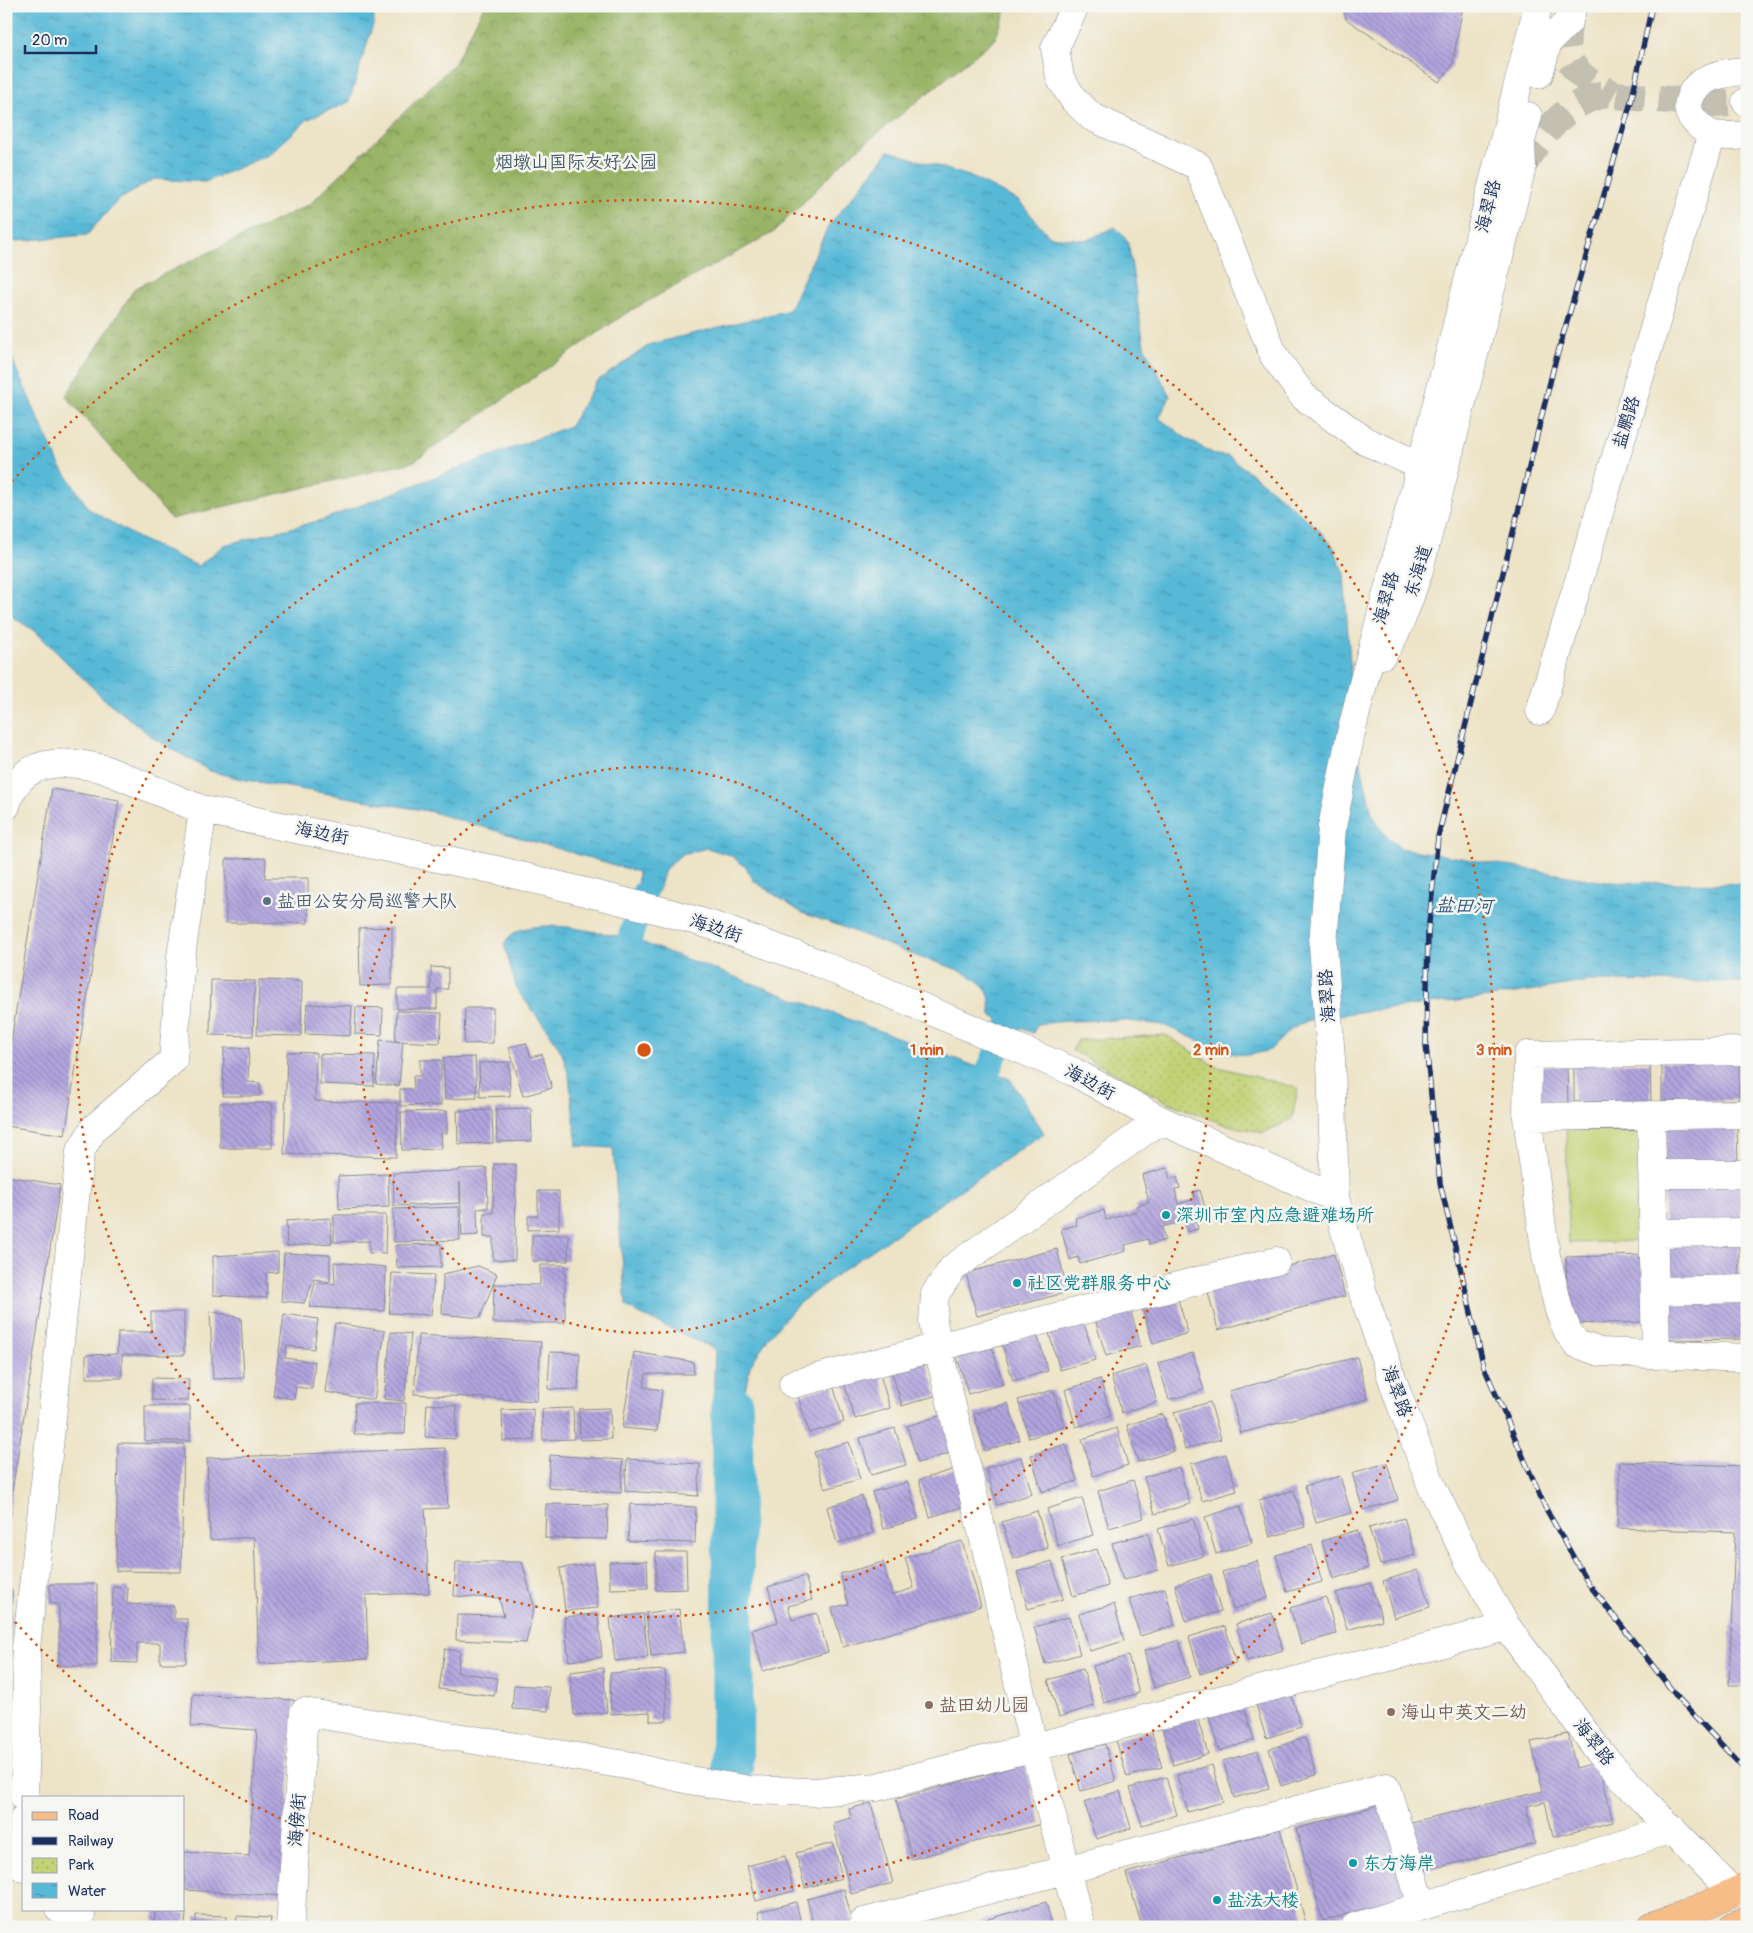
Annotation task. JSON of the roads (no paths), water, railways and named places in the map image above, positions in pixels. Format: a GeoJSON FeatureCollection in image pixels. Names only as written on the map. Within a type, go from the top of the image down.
{"type":"FeatureCollection","features":[{"type":"Feature","properties":{"kind":"main road"},"geometry":{"type":"LineString","coordinates":[[1652,1927],[1686,1915],[1742,1883]]}},
{"type":"Feature","properties":{"kind":"main road"},"geometry":{"type":"LineString","coordinates":[[1733,1927],[1747,1921]]}},
{"type":"Feature","properties":{"kind":"street"},"geometry":{"type":"LineString","coordinates":[[1075,6],[1055,48],[1060,78],[1074,100],[1092,117],[1198,166],[1274,356],[1303,396],[1365,441],[1421,466]]}},
{"type":"Feature","properties":{"kind":"street","name":"海翠路"},"geometry":{"type":"LineString","coordinates":[[1423,509],[1421,466],[1538,6]]}},
{"type":"Feature","properties":{"kind":"street","name":"海翠路"},"geometry":{"type":"LineString","coordinates":[[1573,6],[1569,21],[1548,42],[1521,141],[1522,167],[1423,509],[1364,680],[1351,733],[1332,828],[1323,944],[1331,1060],[1335,1198],[1364,1296],[1432,1487],[1471,1566],[1507,1627],[1601,1754],[1672,1829],[1742,1883]]}},
{"type":"Feature","properties":{"kind":"street"},"geometry":{"type":"LineString","coordinates":[[1747,71],[1714,76],[1695,87],[1690,94],[1687,106],[1691,116],[1700,127],[1712,134],[1747,135]]}},
{"type":"Feature","properties":{"kind":"street","name":"盐鹏路"},"geometry":{"type":"LineString","coordinates":[[1540,711],[1712,134]]}},
{"type":"Feature","properties":{"kind":"street","name":"海边街"},"geometry":{"type":"LineString","coordinates":[[6,806],[9,795],[22,778],[39,766],[62,762],[104,769],[204,810],[501,871],[711,925],[818,963],[1074,1072],[1160,1120],[1335,1198]]}},
{"type":"Feature","properties":{"kind":"street"},"geometry":{"type":"LineString","coordinates":[[24,1796],[27,1710],[26,1648],[80,1152],[94,1128],[173,1060],[181,956],[204,810]]}},
{"type":"Feature","properties":{"kind":"street"},"geometry":{"type":"LineString","coordinates":[[1747,1051],[1528,1055],[1527,1117],[1546,1256],[1559,1310],[1568,1332],[1577,1344],[1600,1352],[1747,1358]]}},
{"type":"Feature","properties":{"kind":"street"},"geometry":{"type":"LineString","coordinates":[[1527,1117],[1747,1114]]}},
{"type":"Feature","properties":{"kind":"street"},"geometry":{"type":"LineString","coordinates":[[1651,1115],[1656,1354]]}},
{"type":"Feature","properties":{"kind":"street"},"geometry":{"type":"LineString","coordinates":[[1081,1927],[1034,1748],[938,1348],[933,1322],[935,1294],[953,1268],[1160,1120]]}},
{"type":"Feature","properties":{"kind":"street"},"geometry":{"type":"LineString","coordinates":[[1653,1174],[1747,1174]]}},
{"type":"Feature","properties":{"kind":"street"},"geometry":{"type":"LineString","coordinates":[[1654,1234],[1747,1232]]}},
{"type":"Feature","properties":{"kind":"street"},"geometry":{"type":"LineString","coordinates":[[793,1384],[1276,1261]]}},
{"type":"Feature","properties":{"kind":"street"},"geometry":{"type":"LineString","coordinates":[[1655,1291],[1747,1289]]}},
{"type":"Feature","properties":{"kind":"street"},"geometry":{"type":"LineString","coordinates":[[1034,1748],[1507,1627]]}},
{"type":"Feature","properties":{"kind":"street","name":"海傍街"},"geometry":{"type":"LineString","coordinates":[[290,1927],[304,1712],[626,1765],[688,1780],[750,1790],[814,1792],[877,1787],[1034,1748]]}},
{"type":"Feature","properties":{"kind":"street"},"geometry":{"type":"LineString","coordinates":[[866,1927],[864,1922],[1386,1787],[1422,1906]]}},
{"type":"Feature","properties":{"kind":"street"},"geometry":{"type":"LineString","coordinates":[[1354,1927],[1672,1829]]}},
{"type":"Feature","properties":{"kind":"street"},"geometry":{"type":"LineString","coordinates":[[63,1910],[81,1914],[79,1927]]}},
{"type":"Feature","properties":{"kind":"water"},"geometry":{"type":"Polygon","coordinates":[[[6,6],[373,6],[374,21],[349,102],[308,119],[270,154],[205,182],[154,179],[117,201],[87,235],[6,242],[6,6]]]}},
{"type":"Feature","properties":{"kind":"water","name":"盐田河"},"geometry":{"type":"Polygon","coordinates":[[[889,151],[969,176],[1019,201],[1050,237],[1087,240],[1115,227],[1128,241],[1144,346],[1170,396],[1159,418],[1187,439],[1216,455],[1228,456],[1270,488],[1318,529],[1333,546],[1344,574],[1355,739],[1372,814],[1385,835],[1400,848],[1605,882],[1747,884],[1747,982],[1590,981],[1491,997],[1359,1012],[1309,1020],[1290,1030],[1270,1050],[1250,1055],[1227,1053],[1163,1025],[1120,1020],[1068,1021],[1038,1024],[1033,1033],[991,1016],[988,992],[981,984],[966,974],[949,966],[924,959],[802,913],[754,881],[746,867],[730,855],[707,848],[682,854],[665,869],[659,890],[655,895],[637,891],[638,872],[428,811],[241,779],[210,771],[155,739],[103,698],[36,632],[13,617],[6,609],[6,341],[16,369],[59,464],[89,509],[138,538],[198,566],[224,545],[322,520],[570,426],[596,382],[651,344],[789,310],[828,227],[889,151]]]}},
{"type":"Feature","properties":{"kind":"water"},"geometry":{"type":"Polygon","coordinates":[[[547,926],[568,927],[630,938],[1010,1079],[1044,1133],[846,1268],[798,1304],[768,1338],[750,1366],[742,1406],[713,1404],[715,1349],[641,1315],[626,1306],[613,1148],[577,1146],[569,1076],[562,1053],[549,1032],[517,990],[504,944],[512,935],[522,929],[547,926]]]}},
{"type":"Feature","properties":{"kind":"waterway"},"geometry":{"type":"LineString","coordinates":[[630,938],[644,893]]}},
{"type":"Feature","properties":{"kind":"waterway"},"geometry":{"type":"LineString","coordinates":[[988,1071],[1009,1024]]}},
{"type":"Feature","properties":{"kind":"waterway"},"geometry":{"type":"LineString","coordinates":[[732,1405],[732,1767]]}},
{"type":"Feature","properties":{"kind":"tunnel"},"geometry":{"type":"LineString","coordinates":[[1569,21],[1567,48],[1574,67],[1590,82],[1614,95]]}},
{"type":"Feature","properties":{"kind":"tunnel"},"geometry":{"type":"LineString","coordinates":[[1522,167],[1538,143],[1566,113],[1577,105],[1604,94],[1713,104],[1746,102]]}},
{"type":"Feature","properties":{"kind":"railway"},"geometry":{"type":"LineString","coordinates":[[1652,6],[1631,102],[1554,366],[1438,837],[1428,932],[1426,1045],[1440,1183],[1484,1367],[1545,1507],[1588,1583],[1678,1698],[1747,1772]]}},
{"type":"Feature","properties":{"kind":"place","name":"盐田公安分局巡警大队"},"geometry":{"type":"Point","coordinates":[267,901]}},
{"type":"Feature","properties":{"kind":"place","name":"深圳市室内应急避难场所"},"geometry":{"type":"Point","coordinates":[1166,1215]}},
{"type":"Feature","properties":{"kind":"place","name":"社区党群服务中心"},"geometry":{"type":"Point","coordinates":[1017,1283]}},
{"type":"Feature","properties":{"kind":"place","name":"盐田幼儿园"},"geometry":{"type":"Point","coordinates":[929,1705]}},
{"type":"Feature","properties":{"kind":"place","name":"海山中英文二幼"},"geometry":{"type":"Point","coordinates":[1391,1712]}},
{"type":"Feature","properties":{"kind":"place","name":"东方海岸"},"geometry":{"type":"Point","coordinates":[1353,1863]}},
{"type":"Feature","properties":{"kind":"place","name":"盐法大楼"},"geometry":{"type":"Point","coordinates":[1217,1900]}},
{"type":"Feature","properties":{"kind":"park label","name":"烟墩山国际友好公园"},"geometry":{"type":"Point","coordinates":[576,162]}}]}
